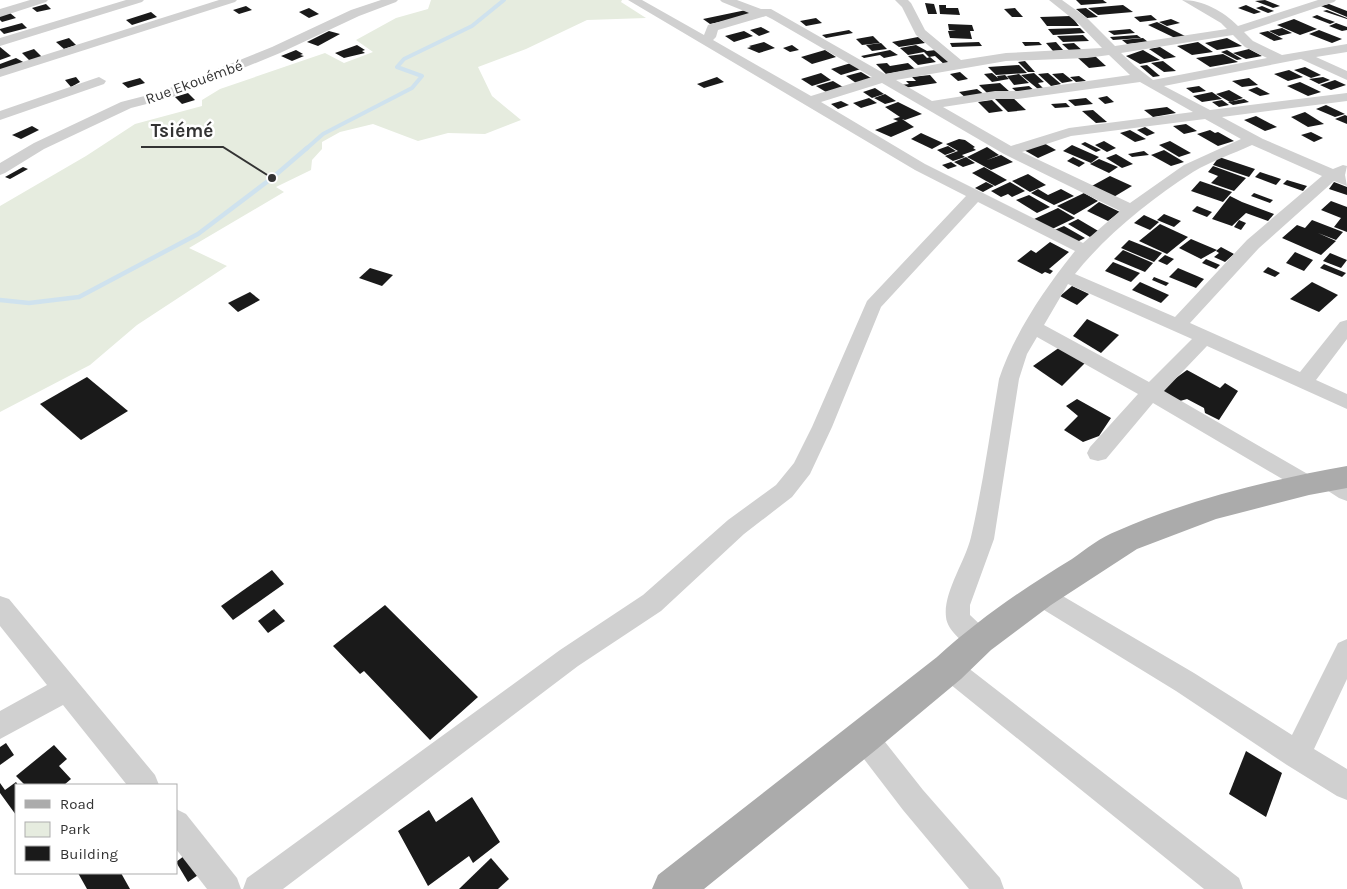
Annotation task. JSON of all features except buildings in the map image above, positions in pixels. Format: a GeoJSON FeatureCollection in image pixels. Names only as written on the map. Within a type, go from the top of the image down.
{"type":"FeatureCollection","features":[{"type":"Feature","properties":{"kind":"main road"},"geometry":{"type":"LineString","coordinates":[[672,889],[864,737],[949,668],[979,640],[1040,595],[1126,540],[1212,508],[1333,484]]}},
{"type":"Feature","properties":{"kind":"street"},"geometry":{"type":"LineString","coordinates":[[0,13],[42,0]]}},
{"type":"Feature","properties":{"kind":"street"},"geometry":{"type":"LineString","coordinates":[[0,42],[138,0]]}},
{"type":"Feature","properties":{"kind":"street"},"geometry":{"type":"LineString","coordinates":[[0,73],[231,0]]}},
{"type":"Feature","properties":{"kind":"street","name":"Rue Ekouémbé"},"geometry":{"type":"LineString","coordinates":[[0,170],[24,157],[39,146],[126,105],[165,95],[276,50],[355,13],[392,0]]}},
{"type":"Feature","properties":{"kind":"street"},"geometry":{"type":"LineString","coordinates":[[637,0],[810,100],[920,168],[1085,250]]}},
{"type":"Feature","properties":{"kind":"street"},"geometry":{"type":"LineString","coordinates":[[726,0],[760,13]]}},
{"type":"Feature","properties":{"kind":"street"},"geometry":{"type":"LineString","coordinates":[[901,0],[906,5],[920,32],[958,64]]}},
{"type":"Feature","properties":{"kind":"street"},"geometry":{"type":"LineString","coordinates":[[1054,0],[1083,21],[1111,51],[1146,81],[1207,116],[1253,139],[1342,175]]}},
{"type":"Feature","properties":{"kind":"street"},"geometry":{"type":"LineString","coordinates":[[1188,0],[1224,20],[1249,44],[1280,59]]}},
{"type":"Feature","properties":{"kind":"street"},"geometry":{"type":"LineString","coordinates":[[810,100],[884,78],[958,64],[1006,57],[1111,51],[1200,38],[1234,31],[1330,0]]}},
{"type":"Feature","properties":{"kind":"street"},"geometry":{"type":"LineString","coordinates":[[702,39],[710,37],[712,28],[767,12],[1009,150],[1076,185],[1131,210]]}},
{"type":"Feature","properties":{"kind":"street"},"geometry":{"type":"LineString","coordinates":[[931,105],[995,95],[1018,95],[1146,81],[1347,48]]}},
{"type":"Feature","properties":{"kind":"street"},"geometry":{"type":"LineString","coordinates":[[1304,56],[1347,76]]}},
{"type":"Feature","properties":{"kind":"street"},"geometry":{"type":"LineString","coordinates":[[0,116],[99,80]]}},
{"type":"Feature","properties":{"kind":"street"},"geometry":{"type":"LineString","coordinates":[[1009,150],[1069,132],[1347,97]]}},
{"type":"Feature","properties":{"kind":"street"},"geometry":{"type":"LineString","coordinates":[[979,640],[958,619],[958,605],[982,539],[1009,379],[1018,354],[1064,276],[1085,250],[1131,210],[1189,168],[1253,139]]}},
{"type":"Feature","properties":{"kind":"street"},"geometry":{"type":"LineString","coordinates":[[0,152],[9,150],[24,157]]}},
{"type":"Feature","properties":{"kind":"street"},"geometry":{"type":"LineString","coordinates":[[1178,324],[1253,244],[1342,175]]}},
{"type":"Feature","properties":{"kind":"street"},"geometry":{"type":"LineString","coordinates":[[258,889],[569,658],[652,603],[736,527],[784,491],[802,468],[873,306],[975,196]]}},
{"type":"Feature","properties":{"kind":"street"},"geometry":{"type":"LineString","coordinates":[[1064,276],[1178,324],[1347,402]]}},
{"type":"Feature","properties":{"kind":"street"},"geometry":{"type":"LineString","coordinates":[[1303,382],[1347,326]]}},
{"type":"Feature","properties":{"kind":"street"},"geometry":{"type":"LineString","coordinates":[[1034,327],[1151,392],[1333,484]]}},
{"type":"Feature","properties":{"kind":"street"},"geometry":{"type":"LineString","coordinates":[[1098,453],[1151,392],[1205,337]]}},
{"type":"Feature","properties":{"kind":"street"},"geometry":{"type":"LineString","coordinates":[[1040,595],[1185,682],[1347,786]]}},
{"type":"Feature","properties":{"kind":"street"},"geometry":{"type":"LineString","coordinates":[[0,607],[144,784]]}},
{"type":"Feature","properties":{"kind":"street"},"geometry":{"type":"LineString","coordinates":[[1298,755],[1347,651]]}},
{"type":"Feature","properties":{"kind":"street"},"geometry":{"type":"LineString","coordinates":[[949,668],[1228,889]]}},
{"type":"Feature","properties":{"kind":"street"},"geometry":{"type":"LineString","coordinates":[[0,726],[67,688]]}},
{"type":"Feature","properties":{"kind":"street"},"geometry":{"type":"LineString","coordinates":[[864,737],[913,800],[990,889]]}},
{"type":"Feature","properties":{"kind":"street"},"geometry":{"type":"LineString","coordinates":[[178,827],[226,889]]}},
{"type":"Feature","properties":{"kind":"green space"},"geometry":{"type":"Polygon","coordinates":[[[431,0],[622,0],[621,2],[646,18],[587,20],[526,49],[478,67],[492,96],[521,120],[485,134],[448,133],[418,141],[373,124],[340,132],[322,142],[322,149],[312,160],[311,170],[276,187],[284,192],[189,248],[227,266],[137,325],[90,365],[0,412],[0,206],[86,156],[135,124],[202,106],[202,100],[220,89],[325,53],[344,63],[373,52],[356,40],[396,18],[428,9],[431,0]]]}},
{"type":"Feature","properties":{"kind":"waterway"},"geometry":{"type":"LineString","coordinates":[[306,149],[323,134],[412,88],[422,76],[397,67],[404,59],[472,26],[504,0]]}},
{"type":"Feature","properties":{"kind":"waterway"},"geometry":{"type":"LineString","coordinates":[[0,300],[29,303],[79,297],[198,234],[272,178],[307,148]]}},
{"type":"Feature","properties":{"kind":"place","name":"Tsiémé"},"geometry":{"type":"Point","coordinates":[272,178]}}]}
